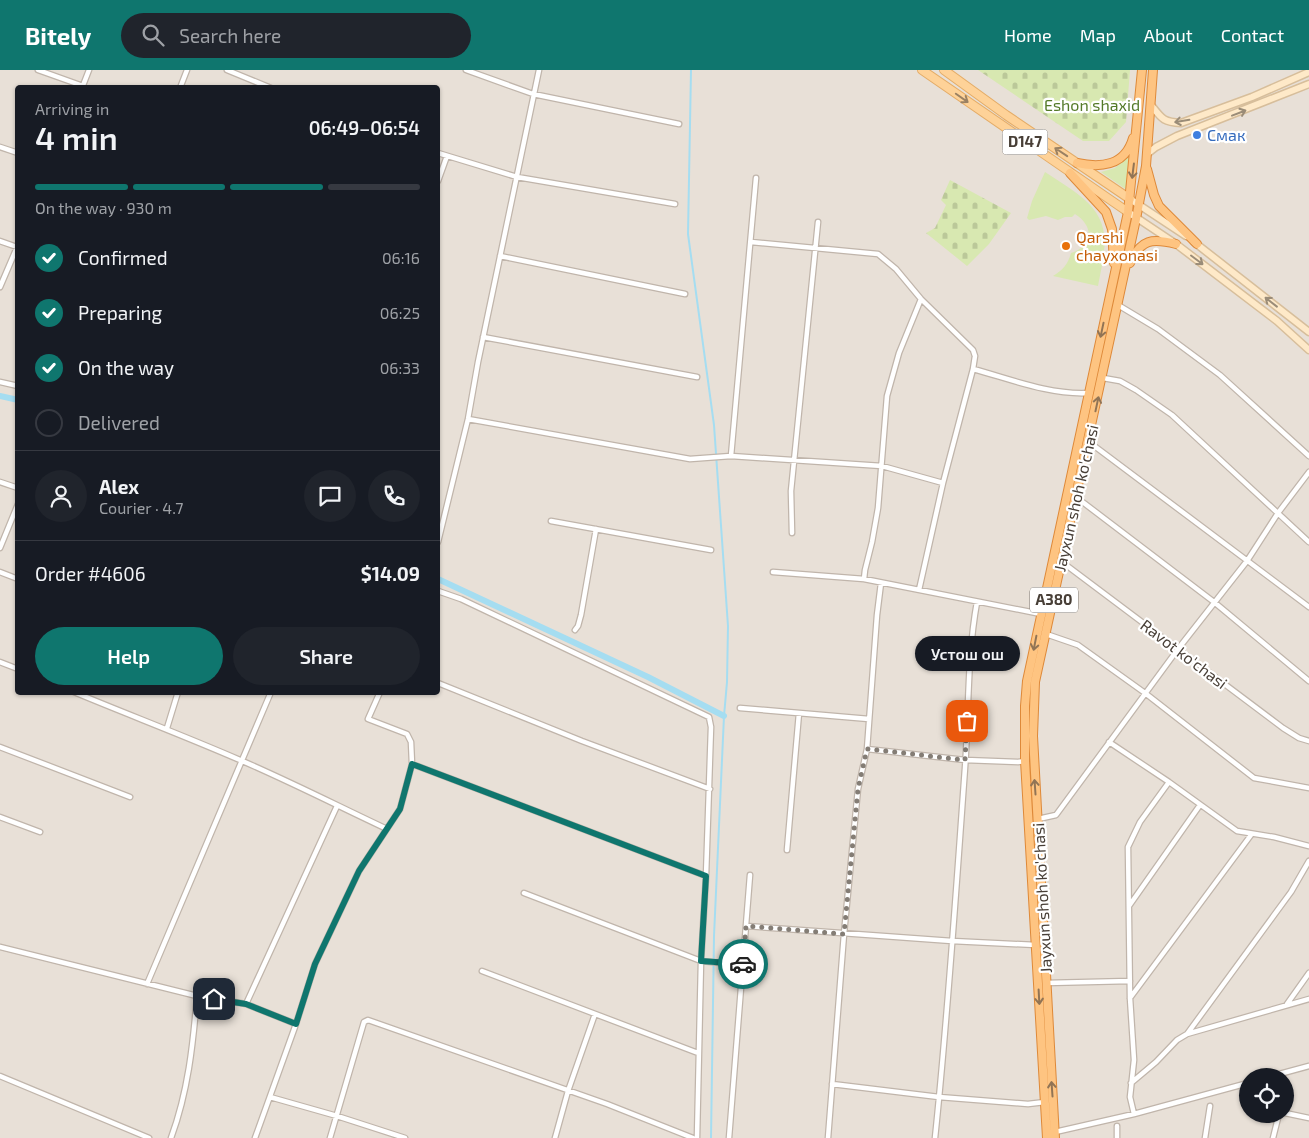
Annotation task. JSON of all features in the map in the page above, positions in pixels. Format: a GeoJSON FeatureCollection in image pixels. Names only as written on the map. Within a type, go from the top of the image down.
{"type":"FeatureCollection","features":[{"type":"Feature","properties":{"kind":"highway","name":"Jayxun shoh ko'chasi"},"geometry":{"type":"LineString","coordinates":[[1047,1138],[1025,761],[1027,681],[1128,212],[1142,70]]}},
{"type":"Feature","properties":{"kind":"highway","name":"Jayxun shoh ko'chasi"},"geometry":{"type":"LineString","coordinates":[[1055,1135],[1033,714],[1035,682],[1103,378],[1139,205],[1148,154],[1153,70]]}},
{"type":"Feature","properties":{"kind":"highway"},"geometry":{"type":"LineString","coordinates":[[1077,163],[1107,166],[1119,158],[1131,145],[1138,122]]}},
{"type":"Feature","properties":{"kind":"highway"},"geometry":{"type":"LineString","coordinates":[[1146,166],[1159,206],[1197,244]]}},
{"type":"Feature","properties":{"kind":"highway"},"geometry":{"type":"LineString","coordinates":[[1070,173],[1106,212],[1112,229],[1114,274]]}},
{"type":"Feature","properties":{"kind":"highway"},"geometry":{"type":"LineString","coordinates":[[1124,276],[1140,246],[1159,240],[1176,244]]}},
{"type":"Feature","properties":{"kind":"main road","name":"D147"},"geometry":{"type":"LineString","coordinates":[[922,70],[1128,212]]}},
{"type":"Feature","properties":{"kind":"main road","name":"D147"},"geometry":{"type":"LineString","coordinates":[[944,70],[1130,199]]}},
{"type":"Feature","properties":{"kind":"main road"},"geometry":{"type":"LineString","coordinates":[[1151,105],[1162,120],[1180,123],[1252,97],[1309,72]]}},
{"type":"Feature","properties":{"kind":"main road"},"geometry":{"type":"LineString","coordinates":[[1148,154],[1156,147],[1177,136],[1309,84]]}},
{"type":"Feature","properties":{"kind":"main road"},"geometry":{"type":"LineString","coordinates":[[1130,199],[1197,244],[1309,332]]}},
{"type":"Feature","properties":{"kind":"main road"},"geometry":{"type":"LineString","coordinates":[[1128,212],[1176,244],[1277,320],[1309,350]]}},
{"type":"Feature","properties":{"kind":"street"},"geometry":{"type":"LineString","coordinates":[[38,70],[78,85]]}},
{"type":"Feature","properties":{"kind":"street"},"geometry":{"type":"LineString","coordinates":[[84,85],[89,70]]}},
{"type":"Feature","properties":{"kind":"street"},"geometry":{"type":"LineString","coordinates":[[181,85],[187,70]]}},
{"type":"Feature","properties":{"kind":"street"},"geometry":{"type":"LineString","coordinates":[[226,70],[264,85]]}},
{"type":"Feature","properties":{"kind":"street"},"geometry":{"type":"LineString","coordinates":[[466,70],[533,94],[679,124]]}},
{"type":"Feature","properties":{"kind":"street"},"geometry":{"type":"LineString","coordinates":[[440,534],[468,419],[483,337],[539,70]]}},
{"type":"Feature","properties":{"kind":"street"},"geometry":{"type":"LineString","coordinates":[[0,147],[15,152]]}},
{"type":"Feature","properties":{"kind":"street"},"geometry":{"type":"LineString","coordinates":[[440,154],[517,177],[675,204]]}},
{"type":"Feature","properties":{"kind":"street"},"geometry":{"type":"LineString","coordinates":[[440,175],[447,156]]}},
{"type":"Feature","properties":{"kind":"street"},"geometry":{"type":"LineString","coordinates":[[731,456],[756,178]]}},
{"type":"Feature","properties":{"kind":"street"},"geometry":{"type":"LineString","coordinates":[[792,533],[791,491],[818,222]]}},
{"type":"Feature","properties":{"kind":"street"},"geometry":{"type":"LineString","coordinates":[[0,241],[15,245]]}},
{"type":"Feature","properties":{"kind":"street"},"geometry":{"type":"LineString","coordinates":[[751,242],[878,254],[896,269],[921,299],[973,350],[976,356],[943,482],[919,590]]}},
{"type":"Feature","properties":{"kind":"street"},"geometry":{"type":"LineString","coordinates":[[0,288],[15,251]]}},
{"type":"Feature","properties":{"kind":"street"},"geometry":{"type":"LineString","coordinates":[[500,256],[684,294]]}},
{"type":"Feature","properties":{"kind":"street"},"geometry":{"type":"LineString","coordinates":[[864,579],[864,570],[872,542],[878,508],[887,396],[899,353],[921,299]]}},
{"type":"Feature","properties":{"kind":"street"},"geometry":{"type":"LineString","coordinates":[[1118,305],[1158,329],[1220,375],[1309,456]]}},
{"type":"Feature","properties":{"kind":"street"},"geometry":{"type":"LineString","coordinates":[[483,337],[697,377]]}},
{"type":"Feature","properties":{"kind":"street"},"geometry":{"type":"LineString","coordinates":[[973,369],[1055,391],[1074,394],[1088,393]]}},
{"type":"Feature","properties":{"kind":"street"},"geometry":{"type":"LineString","coordinates":[[1103,378],[1120,380],[1172,415],[1309,542]]}},
{"type":"Feature","properties":{"kind":"street"},"geometry":{"type":"LineString","coordinates":[[0,382],[15,385]]}},
{"type":"Feature","properties":{"kind":"street"},"geometry":{"type":"LineString","coordinates":[[468,419],[690,459],[731,456],[882,466],[943,482]]}},
{"type":"Feature","properties":{"kind":"street"},"geometry":{"type":"LineString","coordinates":[[1089,442],[1309,607]]}},
{"type":"Feature","properties":{"kind":"street"},"geometry":{"type":"LineString","coordinates":[[1038,819],[1056,815],[1178,649],[1247,561],[1278,513],[1309,472]]}},
{"type":"Feature","properties":{"kind":"street"},"geometry":{"type":"LineString","coordinates":[[0,482],[15,487]]}},
{"type":"Feature","properties":{"kind":"street"},"geometry":{"type":"LineString","coordinates":[[1076,496],[1214,602],[1309,681]]}},
{"type":"Feature","properties":{"kind":"street"},"geometry":{"type":"LineString","coordinates":[[0,548],[15,511]]}},
{"type":"Feature","properties":{"kind":"street"},"geometry":{"type":"LineString","coordinates":[[551,520],[711,550]]}},
{"type":"Feature","properties":{"kind":"street"},"geometry":{"type":"LineString","coordinates":[[575,630],[581,614],[596,529]]}},
{"type":"Feature","properties":{"kind":"street","name":"Ravot ko'chasi"},"geometry":{"type":"LineString","coordinates":[[1062,562],[1283,728],[1309,742]]}},
{"type":"Feature","properties":{"kind":"street"},"geometry":{"type":"LineString","coordinates":[[0,572],[15,578]]}},
{"type":"Feature","properties":{"kind":"street"},"geometry":{"type":"LineString","coordinates":[[773,572],[864,579],[1040,614]]}},
{"type":"Feature","properties":{"kind":"street"},"geometry":{"type":"LineString","coordinates":[[828,1138],[844,934],[858,789],[867,749],[881,583]]}},
{"type":"Feature","properties":{"kind":"street"},"geometry":{"type":"LineString","coordinates":[[440,592],[470,603],[709,717],[711,727],[710,789],[701,961],[697,1138]]}},
{"type":"Feature","properties":{"kind":"street"},"geometry":{"type":"LineString","coordinates":[[935,1138],[965,760],[971,635],[977,602]]}},
{"type":"Feature","properties":{"kind":"street"},"geometry":{"type":"LineString","coordinates":[[1046,634],[1078,645],[1145,693],[1254,778],[1309,788]]}},
{"type":"Feature","properties":{"kind":"street"},"geometry":{"type":"LineString","coordinates":[[0,662],[15,668]]}},
{"type":"Feature","properties":{"kind":"street"},"geometry":{"type":"LineString","coordinates":[[440,684],[582,741],[710,789]]}},
{"type":"Feature","properties":{"kind":"street"},"geometry":{"type":"LineString","coordinates":[[82,695],[167,728],[387,829]]}},
{"type":"Feature","properties":{"kind":"street"},"geometry":{"type":"LineString","coordinates":[[167,728],[177,695]]}},
{"type":"Feature","properties":{"kind":"street"},"geometry":{"type":"LineString","coordinates":[[147,984],[270,695]]}},
{"type":"Feature","properties":{"kind":"street"},"geometry":{"type":"LineString","coordinates":[[255,1138],[296,1024],[315,964],[359,871],[400,809],[412,764],[410,742],[407,734],[368,719],[379,695]]}},
{"type":"Feature","properties":{"kind":"street"},"geometry":{"type":"LineString","coordinates":[[740,708],[869,719]]}},
{"type":"Feature","properties":{"kind":"street"},"geometry":{"type":"LineString","coordinates":[[787,850],[799,713]]}},
{"type":"Feature","properties":{"kind":"street"},"geometry":{"type":"LineString","coordinates":[[1109,742],[1169,782],[1237,832],[1274,837],[1309,846]]}},
{"type":"Feature","properties":{"kind":"street"},"geometry":{"type":"LineString","coordinates":[[0,747],[130,797]]}},
{"type":"Feature","properties":{"kind":"street"},"geometry":{"type":"LineString","coordinates":[[867,749],[965,760],[1025,761]]}},
{"type":"Feature","properties":{"kind":"street"},"geometry":{"type":"LineString","coordinates":[[412,764],[706,876]]}},
{"type":"Feature","properties":{"kind":"street"},"geometry":{"type":"LineString","coordinates":[[1134,1114],[1130,1097],[1134,1060],[1130,998],[1128,846],[1140,822],[1169,782]]}},
{"type":"Feature","properties":{"kind":"street"},"geometry":{"type":"LineString","coordinates":[[1128,907],[1200,805]]}},
{"type":"Feature","properties":{"kind":"street"},"geometry":{"type":"LineString","coordinates":[[246,1004],[337,806]]}},
{"type":"Feature","properties":{"kind":"street"},"geometry":{"type":"LineString","coordinates":[[0,817],[40,832]]}},
{"type":"Feature","properties":{"kind":"street"},"geometry":{"type":"LineString","coordinates":[[1130,998],[1251,835]]}},
{"type":"Feature","properties":{"kind":"street"},"geometry":{"type":"LineString","coordinates":[[1187,1034],[1291,892],[1309,861]]}},
{"type":"Feature","properties":{"kind":"street"},"geometry":{"type":"LineString","coordinates":[[729,1138],[750,875]]}},
{"type":"Feature","properties":{"kind":"street"},"geometry":{"type":"LineString","coordinates":[[524,893],[701,961],[743,965]]}},
{"type":"Feature","properties":{"kind":"street"},"geometry":{"type":"LineString","coordinates":[[746,926],[844,934],[1036,945]]}},
{"type":"Feature","properties":{"kind":"street"},"geometry":{"type":"LineString","coordinates":[[0,946],[197,996],[246,1004],[296,1024]]}},
{"type":"Feature","properties":{"kind":"street"},"geometry":{"type":"LineString","coordinates":[[482,971],[698,1053]]}},
{"type":"Feature","properties":{"kind":"street"},"geometry":{"type":"LineString","coordinates":[[1287,1004],[1309,973]]}},
{"type":"Feature","properties":{"kind":"street"},"geometry":{"type":"LineString","coordinates":[[1046,983],[1130,981]]}},
{"type":"Feature","properties":{"kind":"street"},"geometry":{"type":"LineString","coordinates":[[171,1138],[184,1100],[192,1055],[197,996]]}},
{"type":"Feature","properties":{"kind":"street"},"geometry":{"type":"LineString","coordinates":[[1131,1083],[1156,1062],[1177,1040],[1187,1034],[1309,999]]}},
{"type":"Feature","properties":{"kind":"street"},"geometry":{"type":"LineString","coordinates":[[555,1138],[568,1091],[595,1014]]}},
{"type":"Feature","properties":{"kind":"street"},"geometry":{"type":"LineString","coordinates":[[330,1138],[364,1022],[368,1020],[568,1091],[693,1138]]}},
{"type":"Feature","properties":{"kind":"street"},"geometry":{"type":"LineString","coordinates":[[1294,1070],[1309,1066]]}},
{"type":"Feature","properties":{"kind":"street"},"geometry":{"type":"LineString","coordinates":[[0,1076],[149,1138]]}},
{"type":"Feature","properties":{"kind":"street"},"geometry":{"type":"LineString","coordinates":[[832,1084],[939,1097],[1028,1104],[1045,1102]]}},
{"type":"Feature","properties":{"kind":"street"},"geometry":{"type":"LineString","coordinates":[[1055,1135],[1239,1085]]}},
{"type":"Feature","properties":{"kind":"street"},"geometry":{"type":"LineString","coordinates":[[270,1097],[338,1116],[405,1138]]}},
{"type":"Feature","properties":{"kind":"street"},"geometry":{"type":"LineString","coordinates":[[1205,1138],[1210,1106]]}},
{"type":"Feature","properties":{"kind":"street"},"geometry":{"type":"LineString","coordinates":[[1294,1115],[1309,1118]]}},
{"type":"Feature","properties":{"kind":"street"},"geometry":{"type":"LineString","coordinates":[[1273,1138],[1277,1123]]}},
{"type":"Feature","properties":{"kind":"street"},"geometry":{"type":"LineString","coordinates":[[1117,1126],[1117,1138]]}},
{"type":"Feature","properties":{"kind":"shaded area"},"geometry":{"type":"Polygon","coordinates":[[[0,70],[1309,70],[1309,1138],[0,1138],[0,70]]]}},
{"type":"Feature","properties":{"kind":"green space","name":"Eshon shaxid"},"geometry":{"type":"Polygon","coordinates":[[[978,70],[1130,70],[1126,122],[1109,141],[1083,141],[978,70]]]}},
{"type":"Feature","properties":{"kind":"green space"},"geometry":{"type":"Polygon","coordinates":[[[1131,154],[1127,190],[1101,172],[1115,168],[1131,154]]]}},
{"type":"Feature","properties":{"kind":"green space"},"geometry":{"type":"Polygon","coordinates":[[[1045,172],[1088,203],[1102,223],[1104,251],[1098,286],[1053,276],[1065,266],[1071,253],[1084,246],[1089,235],[1086,224],[1075,214],[1072,217],[1058,220],[1046,216],[1029,220],[1027,218],[1032,201],[1045,172]]]}},
{"type":"Feature","properties":{"kind":"green space"},"geometry":{"type":"Polygon","coordinates":[[[950,180],[1011,213],[989,244],[967,266],[926,233],[935,228],[946,205],[941,200],[950,180]]]}},
{"type":"Feature","properties":{"kind":"waterway"},"geometry":{"type":"LineString","coordinates":[[691,70],[688,234],[714,425],[728,626],[727,682],[714,936],[711,1138]]}},
{"type":"Feature","properties":{"kind":"waterway"},"geometry":{"type":"LineString","coordinates":[[0,396],[15,399]]}},
{"type":"Feature","properties":{"kind":"waterway"},"geometry":{"type":"LineString","coordinates":[[440,580],[648,677],[724,716]]}},
{"type":"Feature","properties":{"kind":"way so far"},"geometry":{"type":"LineString","coordinates":[[743,964],[746,926],[844,934],[858,789],[867,749],[965,760],[967,721]]}},
{"type":"Feature","properties":{"kind":"place","name":"Смак"},"geometry":{"type":"Point","coordinates":[1197,135]}},
{"type":"Feature","properties":{"kind":"place","name":"Qarshi chayxonasi"},"geometry":{"type":"Point","coordinates":[1066,246]}},
{"type":"Feature","properties":{"kind":"place","name":"Устош ош"},"geometry":{"type":"Point","coordinates":[967,721]}},
{"type":"Feature","properties":{"kind":"route"},"geometry":{"type":"LineString","coordinates":[[214,999],[246,1004],[296,1024],[315,964],[359,871],[400,809],[412,764],[706,876],[701,961],[743,964]]}}]}
